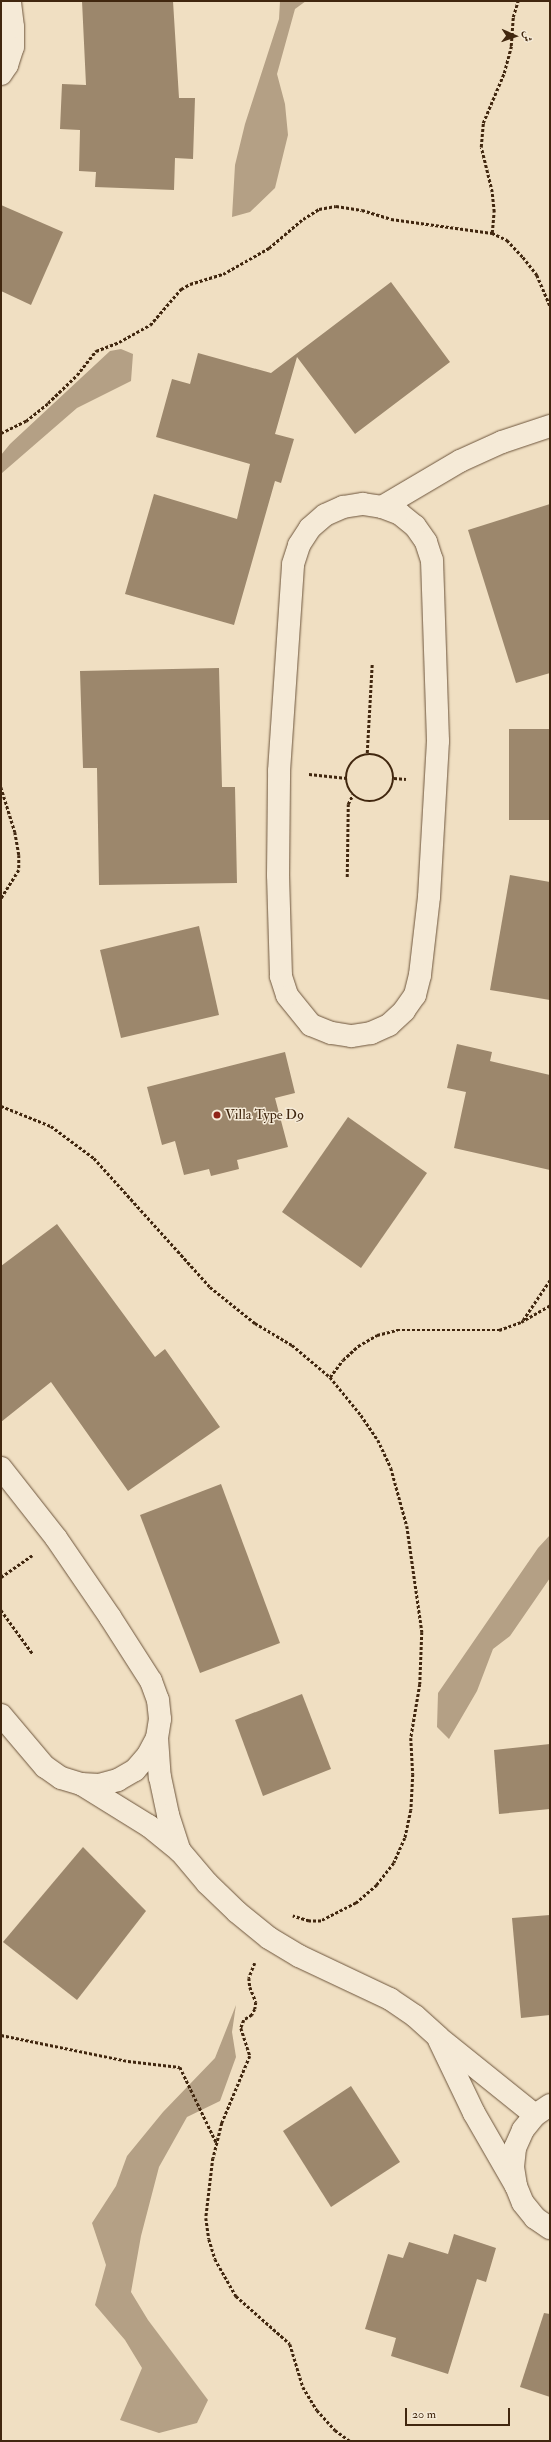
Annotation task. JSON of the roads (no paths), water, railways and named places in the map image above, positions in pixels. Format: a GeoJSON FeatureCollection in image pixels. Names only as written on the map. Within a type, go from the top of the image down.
{"type":"FeatureCollection","features":[{"type":"Feature","properties":{"kind":"street"},"geometry":{"type":"LineString","coordinates":[[1,74],[12,47],[13,27],[10,1]]}},
{"type":"Feature","properties":{"kind":"street"},"geometry":{"type":"LineString","coordinates":[[382,507],[400,514],[415,526],[426,542],[432,560],[438,740],[429,897],[420,975],[415,994],[404,1011],[389,1025],[371,1033],[351,1036],[331,1033],[311,1025],[287,995],[281,976],[278,875],[279,771],[293,564],[299,545],[315,524],[325,515],[343,507],[363,504],[382,507],[460,461],[502,442],[550,426]]}},
{"type":"Feature","properties":{"kind":"street"},"geometry":{"type":"LineString","coordinates":[[1,1468],[56,1538],[106,1610],[151,1681],[158,1700],[160,1719],[157,1738],[160,1777],[168,1814],[180,1851]]}},
{"type":"Feature","properties":{"kind":"street"},"geometry":{"type":"LineString","coordinates":[[1,1714],[45,1767],[61,1778],[81,1784],[99,1785],[118,1780],[135,1770],[148,1756],[157,1738]]}},
{"type":"Feature","properties":{"kind":"street"},"geometry":{"type":"LineString","coordinates":[[81,1784],[149,1826],[180,1851],[207,1883],[236,1912],[270,1938],[299,1956],[390,1999],[415,2016],[438,2037],[542,2110],[523,2130],[515,2148],[513,2167],[516,2186]]}},
{"type":"Feature","properties":{"kind":"street"},"geometry":{"type":"LineString","coordinates":[[438,2037],[474,2113],[516,2186],[523,2203],[535,2218],[550,2228]]}},
{"type":"Feature","properties":{"kind":"place","name":"Villa Type D9"},"geometry":{"type":"Point","coordinates":[217,1115]}}]}
